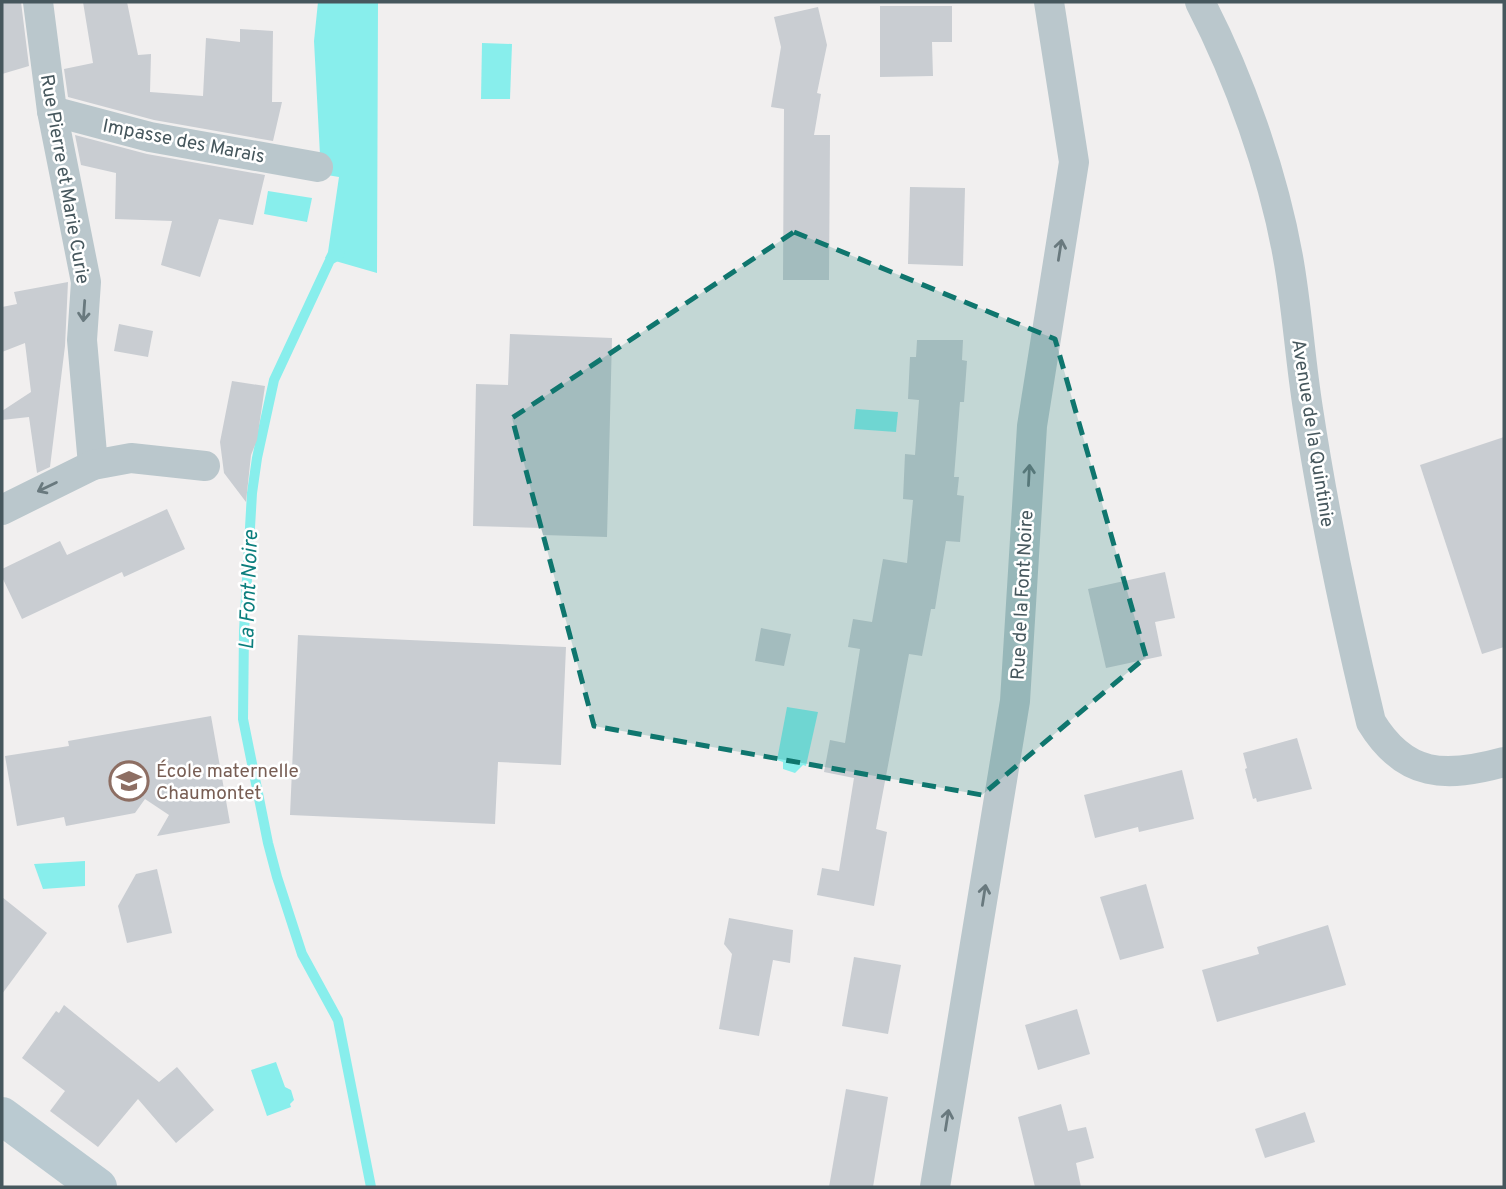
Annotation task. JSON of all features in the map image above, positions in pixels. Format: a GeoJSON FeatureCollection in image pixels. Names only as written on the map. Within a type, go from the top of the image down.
{"type":"FeatureCollection","features":[{"type":"Feature","properties":{"kind":"main road"},"geometry":{"type":"LineString","coordinates":[[2,1116],[98,1187]]}},
{"type":"Feature","properties":{"kind":"street","name":"Rue Pierre et Marie Curie"},"geometry":{"type":"LineString","coordinates":[[38,2],[52,111],[86,282],[82,340],[93,465]]}},
{"type":"Feature","properties":{"kind":"street","name":"Rue de la Font Noire"},"geometry":{"type":"LineString","coordinates":[[935,1187],[1015,701],[1032,426],[1074,162],[1049,2]]}},
{"type":"Feature","properties":{"kind":"street","name":"Avenue de la Quintinie"},"geometry":{"type":"LineString","coordinates":[[1200,2],[1217,35],[1258,143],[1288,256],[1308,410],[1333,553],[1371,722],[1384,744],[1416,766],[1446,773],[1504,762]]}},
{"type":"Feature","properties":{"kind":"street","name":"Impasse des Marais"},"geometry":{"type":"LineString","coordinates":[[52,111],[150,137],[318,167]]}},
{"type":"Feature","properties":{"kind":"street"},"geometry":{"type":"LineString","coordinates":[[2,510],[93,465],[131,458],[205,466]]}},
{"type":"Feature","properties":{"kind":"highlighted area"},"geometry":{"type":"Polygon","coordinates":[[[794,232],[1055,339],[1146,657],[982,795],[594,726],[512,418],[794,232]]]}},
{"type":"Feature","properties":{"kind":"water"},"geometry":{"type":"Polygon","coordinates":[[[318,2],[378,2],[377,273],[325,258],[339,177],[321,174],[314,41],[318,2]]]}},
{"type":"Feature","properties":{"kind":"water"},"geometry":{"type":"Polygon","coordinates":[[[482,43],[512,44],[510,99],[481,99],[482,43]]]}},
{"type":"Feature","properties":{"kind":"water"},"geometry":{"type":"Polygon","coordinates":[[[268,191],[312,198],[307,222],[264,214],[268,191]]]}},
{"type":"Feature","properties":{"kind":"water"},"geometry":{"type":"Polygon","coordinates":[[[856,409],[898,412],[896,432],[854,429],[856,409]]]}},
{"type":"Feature","properties":{"kind":"water"},"geometry":{"type":"Polygon","coordinates":[[[787,707],[818,712],[806,766],[803,765],[795,773],[783,769],[783,762],[777,760],[787,707]]]}},
{"type":"Feature","properties":{"kind":"water"},"geometry":{"type":"Polygon","coordinates":[[[85,861],[85,886],[43,889],[34,864],[85,861]]]}},
{"type":"Feature","properties":{"kind":"water"},"geometry":{"type":"Polygon","coordinates":[[[276,1062],[285,1087],[291,1090],[294,1100],[290,1104],[291,1107],[267,1116],[251,1070],[276,1062]]]}},
{"type":"Feature","properties":{"kind":"building"},"geometry":{"type":"Polygon","coordinates":[[[2,2],[21,2],[29,66],[2,74],[2,2]]]}},
{"type":"Feature","properties":{"kind":"building"},"geometry":{"type":"Polygon","coordinates":[[[83,2],[127,2],[138,55],[151,54],[150,92],[203,96],[206,38],[240,42],[240,29],[273,31],[272,102],[282,102],[273,141],[154,120],[68,97],[64,69],[93,63],[83,2]]]}},
{"type":"Feature","properties":{"kind":"building"},"geometry":{"type":"Polygon","coordinates":[[[880,6],[952,6],[952,42],[932,42],[933,76],[880,77],[880,6]]]}},
{"type":"Feature","properties":{"kind":"building"},"geometry":{"type":"Polygon","coordinates":[[[818,7],[827,45],[817,93],[821,94],[814,135],[830,135],[829,280],[783,280],[784,109],[771,107],[781,47],[774,17],[818,7]]]}},
{"type":"Feature","properties":{"kind":"building"},"geometry":{"type":"Polygon","coordinates":[[[75,135],[147,154],[265,175],[253,225],[219,219],[200,277],[161,265],[172,221],[115,219],[116,173],[81,165],[75,135]]]}},
{"type":"Feature","properties":{"kind":"building"},"geometry":{"type":"Polygon","coordinates":[[[910,187],[965,188],[963,266],[908,264],[910,187]]]}},
{"type":"Feature","properties":{"kind":"building"},"geometry":{"type":"Polygon","coordinates":[[[68,282],[65,346],[50,467],[37,473],[29,417],[2,420],[2,411],[31,392],[25,343],[2,352],[2,307],[17,304],[14,292],[68,282]]]}},
{"type":"Feature","properties":{"kind":"building"},"geometry":{"type":"Polygon","coordinates":[[[119,324],[153,331],[148,357],[114,351],[119,324]]]}},
{"type":"Feature","properties":{"kind":"building"},"geometry":{"type":"Polygon","coordinates":[[[510,334],[612,338],[607,537],[543,535],[541,528],[473,526],[476,384],[508,385],[510,334]]]}},
{"type":"Feature","properties":{"kind":"building"},"geometry":{"type":"Polygon","coordinates":[[[917,340],[963,340],[962,360],[967,361],[964,402],[960,402],[954,477],[959,477],[957,495],[964,496],[960,542],[946,541],[935,609],[931,609],[922,656],[909,654],[876,829],[887,832],[874,906],[817,895],[822,868],[839,871],[854,778],[824,772],[830,740],[845,743],[860,649],[848,647],[853,619],[872,622],[883,559],[907,563],[913,500],[903,499],[905,454],[915,455],[919,400],[908,399],[910,357],[916,357],[917,340]]]}},
{"type":"Feature","properties":{"kind":"building"},"geometry":{"type":"Polygon","coordinates":[[[232,381],[265,386],[257,440],[251,455],[246,502],[224,473],[220,442],[232,381]]]}},
{"type":"Feature","properties":{"kind":"building"},"geometry":{"type":"Polygon","coordinates":[[[1504,437],[1504,647],[1482,654],[1420,465],[1504,437]]]}},
{"type":"Feature","properties":{"kind":"building"},"geometry":{"type":"Polygon","coordinates":[[[167,509],[185,549],[124,577],[122,572],[22,619],[2,577],[2,569],[60,541],[67,555],[167,509]]]}},
{"type":"Feature","properties":{"kind":"building"},"geometry":{"type":"Polygon","coordinates":[[[1165,572],[1175,618],[1155,622],[1162,656],[1106,668],[1088,589],[1165,572]]]}},
{"type":"Feature","properties":{"kind":"building"},"geometry":{"type":"Polygon","coordinates":[[[761,628],[791,634],[784,666],[755,661],[761,628]]]}},
{"type":"Feature","properties":{"kind":"building"},"geometry":{"type":"Polygon","coordinates":[[[298,635],[566,647],[561,765],[498,762],[495,824],[290,815],[298,635]]]}},
{"type":"Feature","properties":{"kind":"building"},"geometry":{"type":"Polygon","coordinates":[[[211,716],[230,823],[157,836],[169,815],[145,799],[135,813],[66,826],[64,817],[17,826],[5,756],[69,746],[68,741],[211,716]]]}},
{"type":"Feature","properties":{"kind":"building"},"geometry":{"type":"Polygon","coordinates":[[[1297,738],[1312,789],[1257,802],[1256,798],[1253,799],[1243,753],[1297,738]]]}},
{"type":"Feature","properties":{"kind":"building"},"geometry":{"type":"Polygon","coordinates":[[[1182,770],[1194,819],[1139,832],[1138,827],[1095,838],[1084,795],[1182,770]]]}},
{"type":"Feature","properties":{"kind":"building"},"geometry":{"type":"Polygon","coordinates":[[[157,869],[172,933],[127,943],[118,906],[136,874],[157,869]]]}},
{"type":"Feature","properties":{"kind":"building"},"geometry":{"type":"Polygon","coordinates":[[[1146,884],[1164,948],[1120,960],[1100,897],[1146,884]]]}},
{"type":"Feature","properties":{"kind":"building"},"geometry":{"type":"Polygon","coordinates":[[[2,897],[47,933],[2,994],[2,897]]]}},
{"type":"Feature","properties":{"kind":"building"},"geometry":{"type":"Polygon","coordinates":[[[729,918],[793,930],[790,963],[773,960],[759,1036],[719,1029],[732,954],[724,944],[729,918]]]}},
{"type":"Feature","properties":{"kind":"building"},"geometry":{"type":"Polygon","coordinates":[[[1328,925],[1346,985],[1217,1022],[1202,970],[1259,954],[1257,947],[1328,925]]]}},
{"type":"Feature","properties":{"kind":"building"},"geometry":{"type":"Polygon","coordinates":[[[854,957],[901,965],[888,1034],[842,1026],[854,957]]]}},
{"type":"Feature","properties":{"kind":"building"},"geometry":{"type":"Polygon","coordinates":[[[64,1005],[159,1082],[177,1067],[214,1110],[176,1143],[138,1099],[98,1147],[50,1111],[65,1091],[22,1058],[56,1011],[59,1013],[64,1005]]]}},
{"type":"Feature","properties":{"kind":"building"},"geometry":{"type":"Polygon","coordinates":[[[1077,1009],[1090,1054],[1038,1070],[1025,1025],[1077,1009]]]}},
{"type":"Feature","properties":{"kind":"building"},"geometry":{"type":"Polygon","coordinates":[[[846,1089],[888,1097],[873,1187],[829,1187],[846,1089]]]}},
{"type":"Feature","properties":{"kind":"building"},"geometry":{"type":"Polygon","coordinates":[[[1061,1104],[1068,1131],[1086,1127],[1094,1158],[1076,1163],[1081,1187],[1035,1187],[1018,1117],[1061,1104]]]}},
{"type":"Feature","properties":{"kind":"building"},"geometry":{"type":"Polygon","coordinates":[[[1305,1112],[1315,1142],[1265,1158],[1255,1129],[1305,1112]]]}},
{"type":"Feature","properties":{"kind":"waterway","name":"La Font Noire"},"geometry":{"type":"LineString","coordinates":[[340,254],[330,260],[274,380],[257,458],[252,493],[244,631],[243,719],[277,877],[302,954],[338,1020],[371,1187]]}},
{"type":"Feature","properties":{"kind":"place","name":"École maternelle Chaumontet"},"geometry":{"type":"Point","coordinates":[129,781]}}]}
